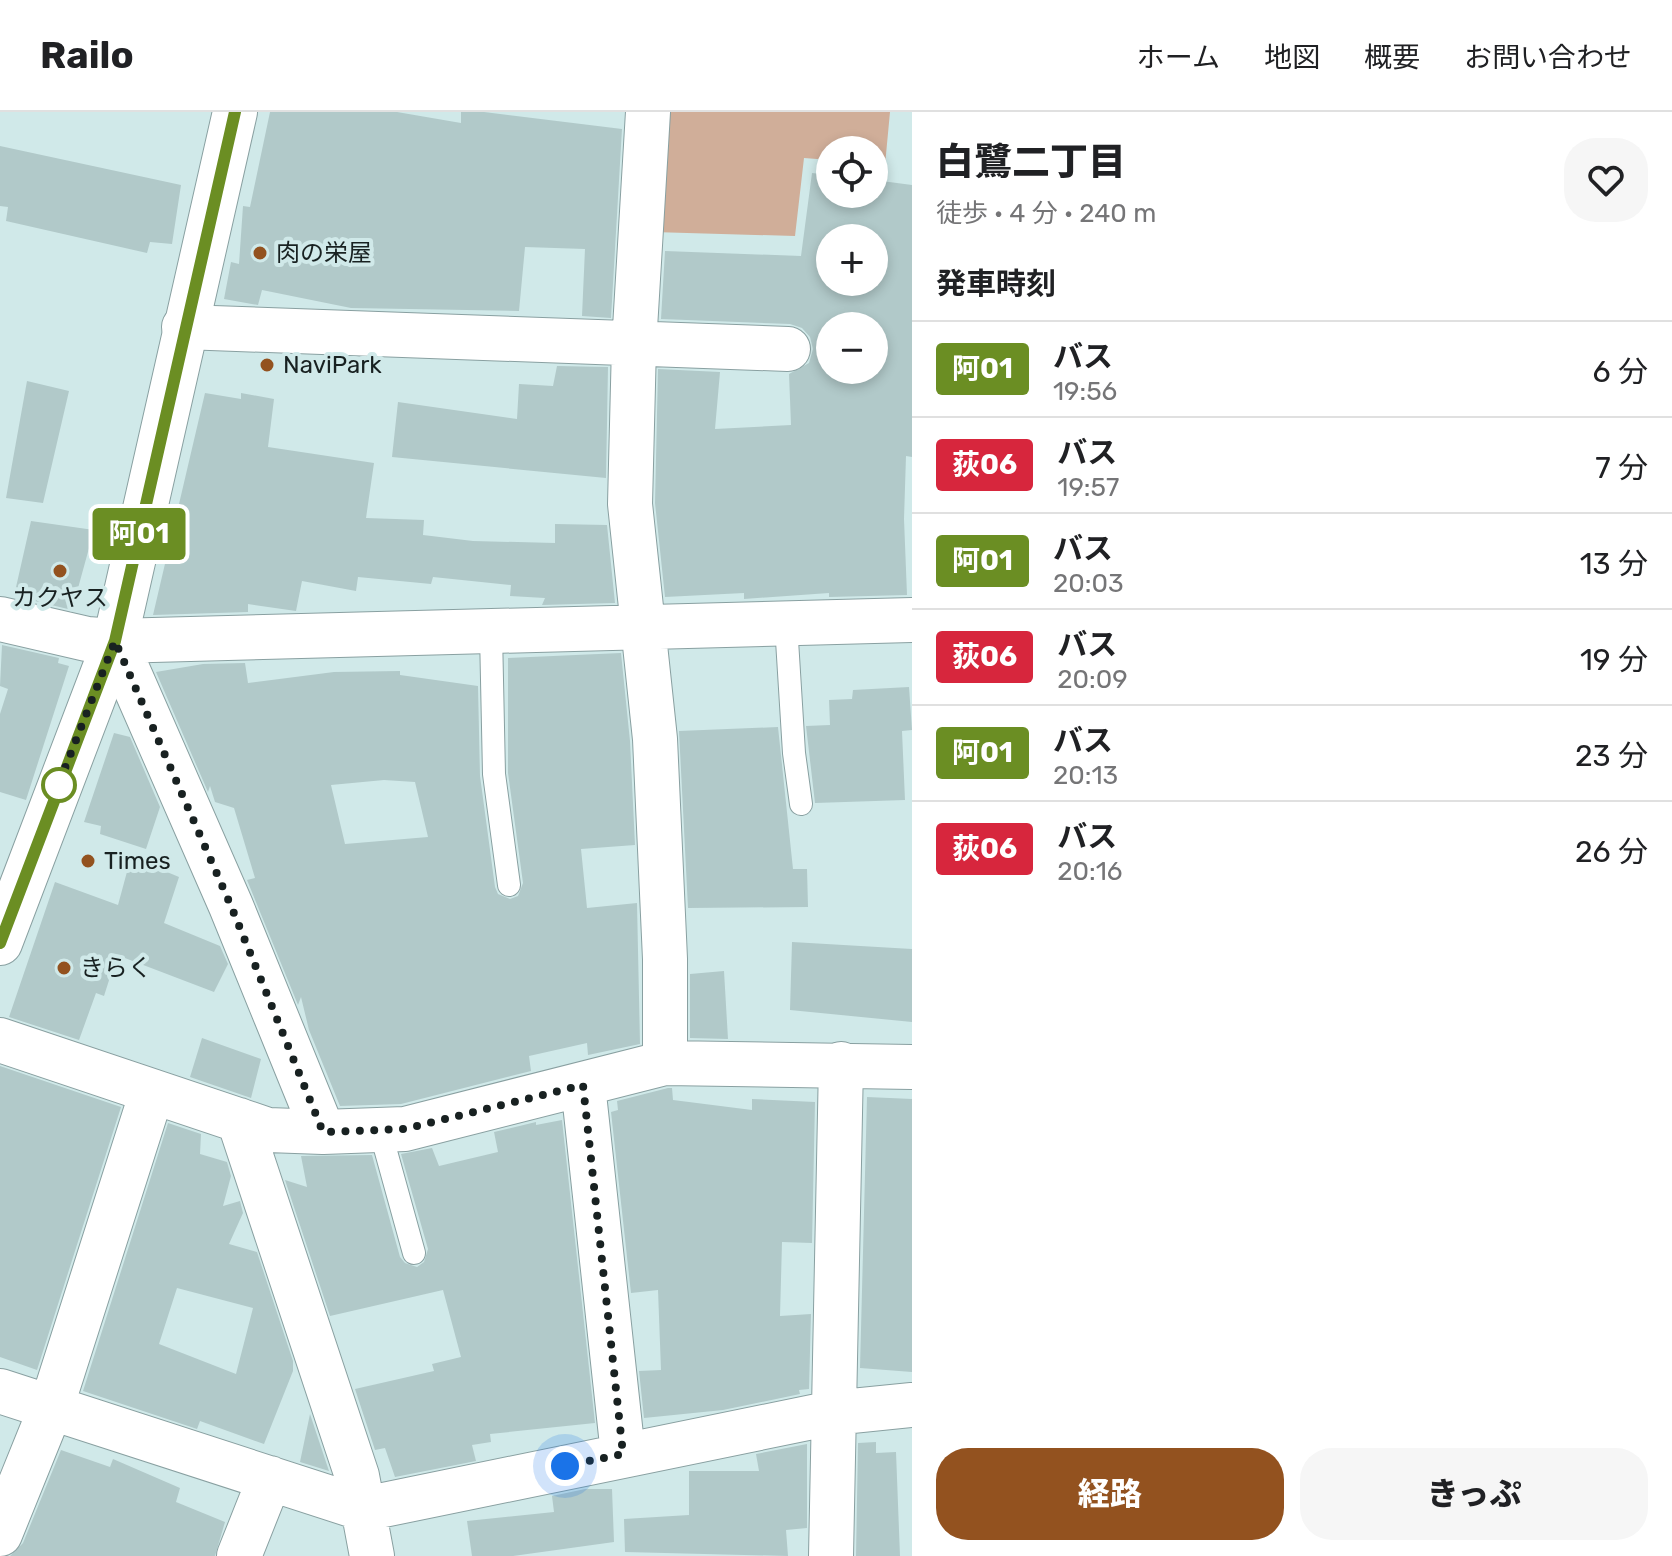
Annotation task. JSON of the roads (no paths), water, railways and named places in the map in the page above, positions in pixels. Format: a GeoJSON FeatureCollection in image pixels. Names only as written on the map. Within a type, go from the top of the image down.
{"type":"FeatureCollection","features":[{"type":"Feature","properties":{"kind":"street"},"geometry":{"type":"LineString","coordinates":[[0,943],[115,641],[235,112]]}},
{"type":"Feature","properties":{"kind":"street"},"geometry":{"type":"LineString","coordinates":[[648,112],[634,345],[630,504],[646,629],[655,739],[665,959],[665,1063]]}},
{"type":"Feature","properties":{"kind":"street"},"geometry":{"type":"LineString","coordinates":[[184,327],[788,349]]}},
{"type":"Feature","properties":{"kind":"street"},"geometry":{"type":"LineString","coordinates":[[0,619],[87,639],[115,641],[912,620]]}},
{"type":"Feature","properties":{"kind":"street"},"geometry":{"type":"LineString","coordinates":[[115,641],[231,906],[323,1132]]}},
{"type":"Feature","properties":{"kind":"street"},"geometry":{"type":"LineString","coordinates":[[0,1040],[268,1130],[323,1132],[405,1129],[665,1063],[912,1067]]}},
{"type":"Feature","properties":{"kind":"street"},"geometry":{"type":"LineString","coordinates":[[831,1556],[841,1064]]}},
{"type":"Feature","properties":{"kind":"street"},"geometry":{"type":"LineString","coordinates":[[583,1085],[623,1454]]}},
{"type":"Feature","properties":{"kind":"street"},"geometry":{"type":"LineString","coordinates":[[0,1534],[51,1408],[152,1092]]}},
{"type":"Feature","properties":{"kind":"street"},"geometry":{"type":"LineString","coordinates":[[239,1120],[357,1476],[372,1556]]}},
{"type":"Feature","properties":{"kind":"street"},"geometry":{"type":"LineString","coordinates":[[0,1391],[364,1509],[832,1413],[912,1405]]}},
{"type":"Feature","properties":{"kind":"street"},"geometry":{"type":"LineString","coordinates":[[239,1556],[270,1478]]}},
{"type":"Feature","properties":{"kind":"lane"},"geometry":{"type":"LineString","coordinates":[[786,624],[794,753],[801,804]]}},
{"type":"Feature","properties":{"kind":"lane"},"geometry":{"type":"LineString","coordinates":[[491,633],[494,774],[509,885]]}},
{"type":"Feature","properties":{"kind":"lane"},"geometry":{"type":"LineString","coordinates":[[380,1130],[414,1253]]}},
{"type":"Feature","properties":{"kind":"place","name":"肉の栄屋"},"geometry":{"type":"Point","coordinates":[260,253]}},
{"type":"Feature","properties":{"kind":"place","name":"NaviPark"},"geometry":{"type":"Point","coordinates":[267,365]}},
{"type":"Feature","properties":{"kind":"place","name":"カクヤス"},"geometry":{"type":"Point","coordinates":[60,571]}},
{"type":"Feature","properties":{"kind":"place","name":"Times"},"geometry":{"type":"Point","coordinates":[88,861]}},
{"type":"Feature","properties":{"kind":"place","name":"きらく"},"geometry":{"type":"Point","coordinates":[64,968]}}]}
